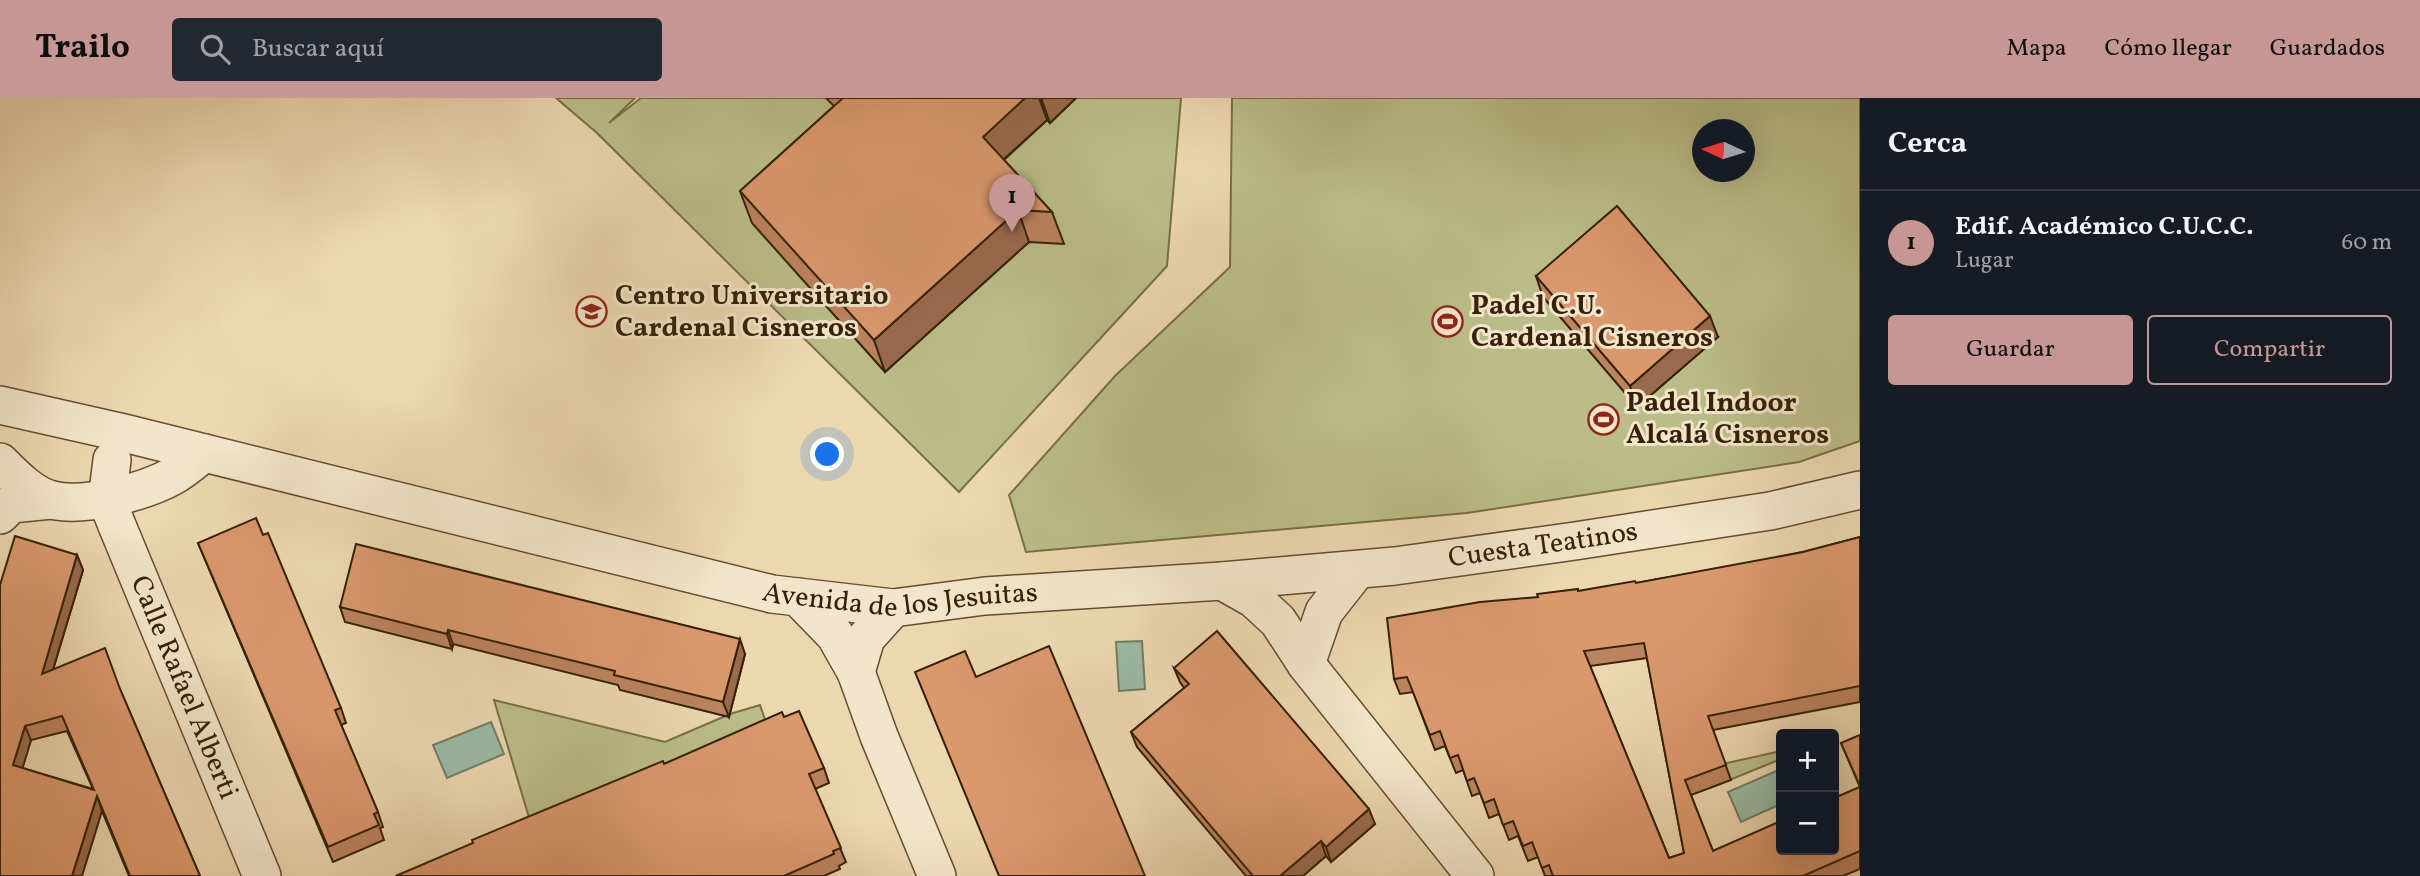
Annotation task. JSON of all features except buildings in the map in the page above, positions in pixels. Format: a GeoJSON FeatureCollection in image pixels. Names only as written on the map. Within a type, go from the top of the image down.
{"type":"FeatureCollection","features":[{"type":"Feature","properties":{"kind":"street","name":"Avenida de los Jesuitas"},"geometry":{"type":"LineString","coordinates":[[0,405],[118,447],[204,453],[772,594],[893,608],[985,596],[1222,581]]}},
{"type":"Feature","properties":{"kind":"street"},"geometry":{"type":"LineString","coordinates":[[80,501],[118,447]]}},
{"type":"Feature","properties":{"kind":"street"},"geometry":{"type":"LineString","coordinates":[[0,515],[11,504],[80,501],[172,476],[204,453]]}},
{"type":"Feature","properties":{"kind":"street"},"geometry":{"type":"LineString","coordinates":[[0,462],[20,482],[80,501]]}},
{"type":"Feature","properties":{"kind":"street","name":"Cuesta Teatinos"},"geometry":{"type":"LineString","coordinates":[[1222,581],[1356,569],[1575,541],[1757,513],[1860,490]]}},
{"type":"Feature","properties":{"kind":"street","name":"Calle Rafael Alberti"},"geometry":{"type":"LineString","coordinates":[[80,501],[128,556],[262,876]]}},
{"type":"Feature","properties":{"kind":"street"},"geometry":{"type":"LineString","coordinates":[[1306,664],[1324,612],[1356,569]]}},
{"type":"Feature","properties":{"kind":"street"},"geometry":{"type":"LineString","coordinates":[[1222,581],[1254,599],[1278,621],[1306,664],[1475,876]]}},
{"type":"Feature","properties":{"kind":"street"},"geometry":{"type":"LineString","coordinates":[[798,597],[835,635],[856,672],[879,736],[937,876]]}},
{"type":"Feature","properties":{"kind":"street"},"geometry":{"type":"LineString","coordinates":[[856,672],[866,638],[893,608]]}},
{"type":"Feature","properties":{"kind":"green space"},"geometry":{"type":"Polygon","coordinates":[[[556,98],[635,98],[609,123],[641,98],[1181,98],[1167,266],[959,492],[597,133],[556,98]]]}},
{"type":"Feature","properties":{"kind":"green space","name":"Padel C.U. Cardenal Cisneros"},"geometry":{"type":"Polygon","coordinates":[[[1232,98],[1860,98],[1860,441],[1799,462],[1467,513],[1026,552],[1009,495],[1115,376],[1230,267],[1232,98]]]}},
{"type":"Feature","properties":{"kind":"green space"},"geometry":{"type":"Polygon","coordinates":[[[494,700],[665,742],[730,714],[760,705],[770,734],[533,831],[494,700]]]}},
{"type":"Feature","properties":{"kind":"green space"},"geometry":{"type":"Polygon","coordinates":[[[1776,752],[1776,761],[1710,788],[1700,769],[1776,752]]]}},
{"type":"Feature","properties":{"kind":"shaded area"},"geometry":{"type":"Polygon","coordinates":[[[1142,641],[1145,689],[1119,691],[1116,642],[1142,641]]]}},
{"type":"Feature","properties":{"kind":"shaded area"},"geometry":{"type":"Polygon","coordinates":[[[491,722],[504,754],[447,778],[433,745],[491,722]]]}},
{"type":"Feature","properties":{"kind":"shaded area"},"geometry":{"type":"Polygon","coordinates":[[[1776,771],[1776,806],[1741,822],[1728,792],[1776,771]]]}},
{"type":"Feature","properties":{"kind":"place","name":"Edif. Académico C.U.C.C."},"geometry":{"type":"Point","coordinates":[1012,232]}},
{"type":"Feature","properties":{"kind":"place","name":"Centro Universitario Cardenal Cisneros"},"geometry":{"type":"Point","coordinates":[592,312]}},
{"type":"Feature","properties":{"kind":"place","name":"Padel C.U. Cardenal Cisneros"},"geometry":{"type":"Point","coordinates":[1448,322]}},
{"type":"Feature","properties":{"kind":"place","name":"Padel Indoor Alcalá Cisneros"},"geometry":{"type":"Point","coordinates":[1603,419]}}]}
